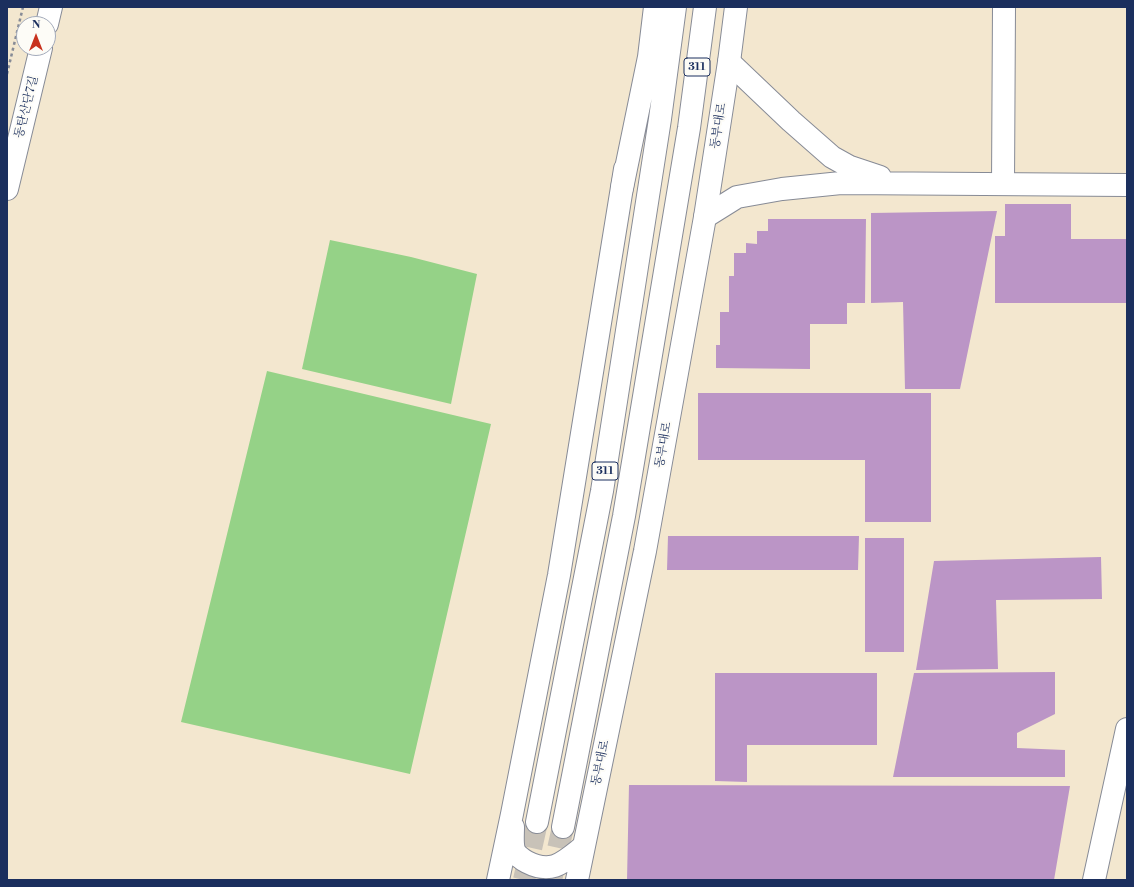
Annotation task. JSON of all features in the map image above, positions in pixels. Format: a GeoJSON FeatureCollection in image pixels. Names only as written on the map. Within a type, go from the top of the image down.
{"type":"FeatureCollection","features":[{"type":"Feature","properties":{"kind":"main road"},"geometry":{"type":"LineString","coordinates":[[498,880],[559,575],[622,188],[646,7]]}},
{"type":"Feature","properties":{"kind":"main road"},"geometry":{"type":"LineString","coordinates":[[622,188],[649,57],[656,7]]}},
{"type":"Feature","properties":{"kind":"main road","name":"311"},"geometry":{"type":"LineString","coordinates":[[537,822],[602,491],[660,119],[675,7]]}},
{"type":"Feature","properties":{"kind":"main road","name":"동부대로"},"geometry":{"type":"LineString","coordinates":[[562,827],[624,516],[689,128],[705,7]]}},
{"type":"Feature","properties":{"kind":"main road","name":"동부대로"},"geometry":{"type":"LineString","coordinates":[[577,880],[646,551],[705,216],[736,7]]}},
{"type":"Feature","properties":{"kind":"main road"},"geometry":{"type":"LineString","coordinates":[[1003,184],[1004,7]]}},
{"type":"Feature","properties":{"kind":"main road","name":"동탄산단7길"},"geometry":{"type":"LineString","coordinates":[[7,189],[39,56]]}},
{"type":"Feature","properties":{"kind":"main road"},"geometry":{"type":"LineString","coordinates":[[729,62],[791,121],[832,157],[850,167],[898,183]]}},
{"type":"Feature","properties":{"kind":"main road"},"geometry":{"type":"LineString","coordinates":[[705,216],[737,197],[841,183],[1127,185]]}},
{"type":"Feature","properties":{"kind":"main road"},"geometry":{"type":"LineString","coordinates":[[1094,880],[1126,737]]}},
{"type":"Feature","properties":{"kind":"main road"},"geometry":{"type":"LineString","coordinates":[[512,814],[514,850],[523,860],[535,867],[548,868],[562,864],[583,847]]}},
{"type":"Feature","properties":{"kind":"path"},"geometry":{"type":"LineString","coordinates":[[7,74],[23,7]]}},
{"type":"Feature","properties":{"kind":"green space"},"geometry":{"type":"Polygon","coordinates":[[[330,240],[411,257],[477,274],[451,404],[302,369],[330,240]]]}},
{"type":"Feature","properties":{"kind":"green space"},"geometry":{"type":"Polygon","coordinates":[[[267,371],[491,424],[410,774],[181,722],[267,371]]]}},
{"type":"Feature","properties":{"kind":"building"},"geometry":{"type":"Polygon","coordinates":[[[1005,204],[1071,204],[1071,239],[1127,239],[1127,303],[995,303],[995,236],[1005,236],[1005,204]]]}},
{"type":"Feature","properties":{"kind":"building"},"geometry":{"type":"Polygon","coordinates":[[[997,211],[960,389],[905,389],[903,302],[871,303],[871,213],[997,211]]]}},
{"type":"Feature","properties":{"kind":"building"},"geometry":{"type":"Polygon","coordinates":[[[768,219],[866,219],[865,303],[847,303],[847,324],[810,324],[810,369],[716,368],[716,345],[720,345],[720,312],[729,312],[729,276],[734,276],[734,253],[746,253],[746,243],[757,244],[757,231],[768,231],[768,219]]]}},
{"type":"Feature","properties":{"kind":"building"},"geometry":{"type":"Polygon","coordinates":[[[698,393],[931,393],[931,522],[865,522],[865,460],[698,460],[698,393]]]}},
{"type":"Feature","properties":{"kind":"building"},"geometry":{"type":"Polygon","coordinates":[[[668,536],[859,536],[858,570],[667,570],[668,536]]]}},
{"type":"Feature","properties":{"kind":"building"},"geometry":{"type":"Polygon","coordinates":[[[865,538],[904,538],[904,652],[865,652],[865,538]]]}},
{"type":"Feature","properties":{"kind":"building"},"geometry":{"type":"Polygon","coordinates":[[[1101,557],[1102,599],[996,600],[998,669],[916,670],[934,561],[1101,557]]]}},
{"type":"Feature","properties":{"kind":"building"},"geometry":{"type":"Polygon","coordinates":[[[1055,672],[1055,714],[1017,733],[1017,748],[1065,750],[1065,777],[893,777],[914,673],[1055,672]]]}},
{"type":"Feature","properties":{"kind":"building"},"geometry":{"type":"Polygon","coordinates":[[[715,673],[877,673],[877,745],[747,745],[747,782],[715,781],[715,673]]]}},
{"type":"Feature","properties":{"kind":"building"},"geometry":{"type":"Polygon","coordinates":[[[629,785],[1070,786],[1054,880],[627,880],[629,785]]]}},
{"type":"Feature","properties":{"kind":"tunnel"},"geometry":{"type":"LineString","coordinates":[[524,880],[537,822]]}},
{"type":"Feature","properties":{"kind":"tunnel"},"geometry":{"type":"LineString","coordinates":[[551,880],[563,827]]}}]}
